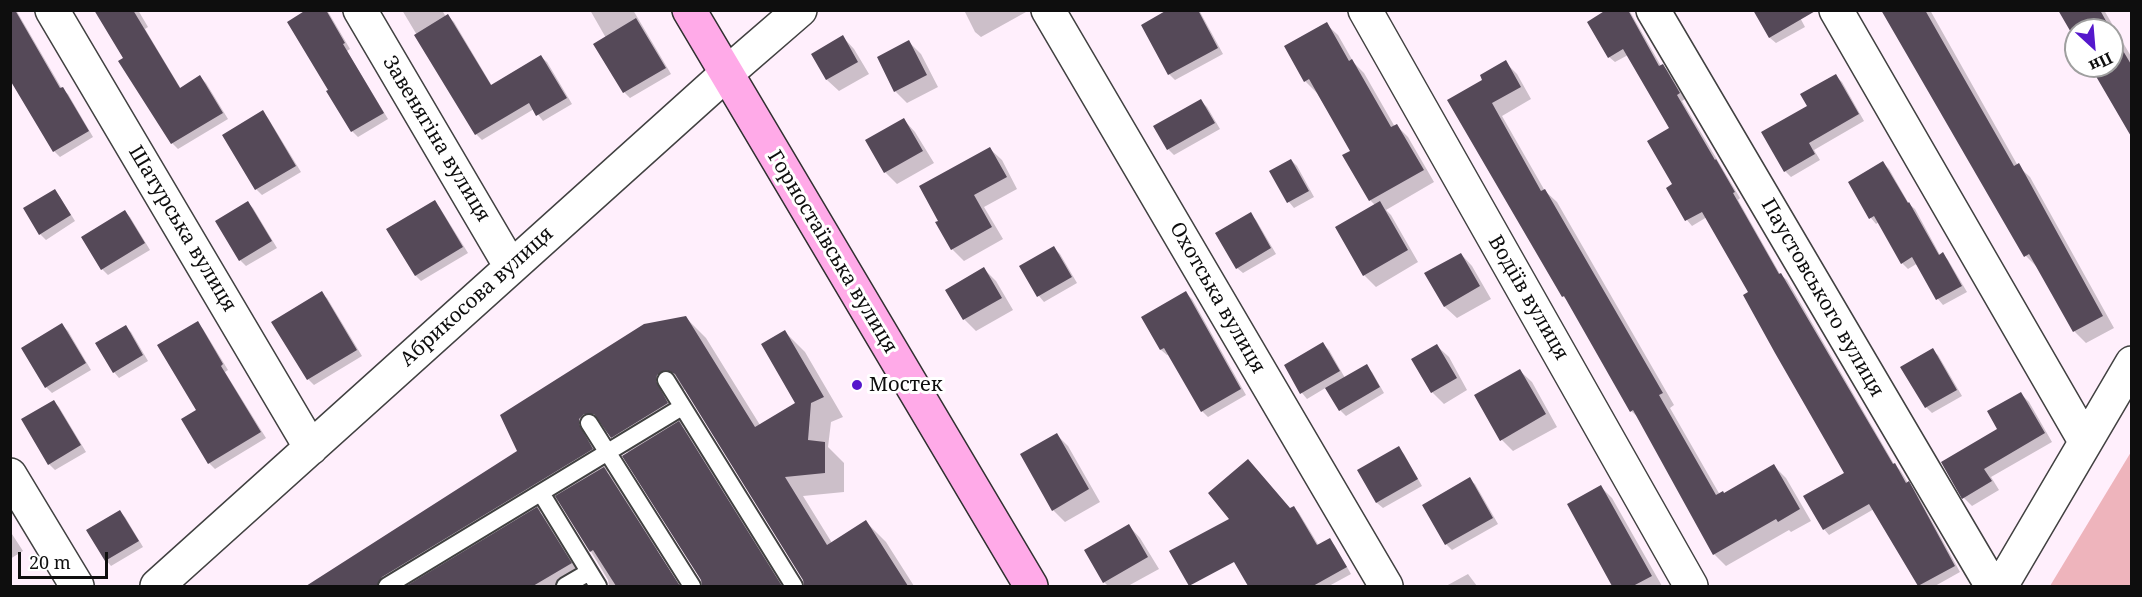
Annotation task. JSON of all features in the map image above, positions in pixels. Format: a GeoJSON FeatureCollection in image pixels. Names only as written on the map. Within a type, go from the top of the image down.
{"type":"FeatureCollection","features":[{"type":"Feature","properties":{"kind":"main road","name":"Горностаївська вулиця"},"geometry":{"type":"LineString","coordinates":[[689,10],[1031,586]]}},
{"type":"Feature","properties":{"kind":"street","name":"Шатурська вулиця"},"geometry":{"type":"LineString","coordinates":[[52,10],[311,448]]}},
{"type":"Feature","properties":{"kind":"street","name":"Завенягіна вулиця"},"geometry":{"type":"LineString","coordinates":[[360,10],[511,267]]}},
{"type":"Feature","properties":{"kind":"street","name":"Абрикосова вулиця"},"geometry":{"type":"LineString","coordinates":[[157,586],[800,10]]}},
{"type":"Feature","properties":{"kind":"street","name":"Охотська вулиця"},"geometry":{"type":"LineString","coordinates":[[1048,10],[1386,586]]}},
{"type":"Feature","properties":{"kind":"street","name":"Водіїв вулиця"},"geometry":{"type":"LineString","coordinates":[[1365,10],[1691,586]]}},
{"type":"Feature","properties":{"kind":"street","name":"Паустовського вулиця"},"geometry":{"type":"LineString","coordinates":[[1653,10],[1992,586]]}},
{"type":"Feature","properties":{"kind":"street"},"geometry":{"type":"LineString","coordinates":[[1836,10],[2085,441]]}},
{"type":"Feature","properties":{"kind":"street"},"geometry":{"type":"LineString","coordinates":[[2001,586],[2132,363]]}},
{"type":"Feature","properties":{"kind":"street"},"geometry":{"type":"LineString","coordinates":[[10,475],[77,586]]}},
{"type":"Feature","properties":{"kind":"lane"},"geometry":{"type":"LineString","coordinates":[[666,380],[794,586]]}},
{"type":"Feature","properties":{"kind":"lane"},"geometry":{"type":"LineString","coordinates":[[387,586],[682,406]]}},
{"type":"Feature","properties":{"kind":"lane"},"geometry":{"type":"LineString","coordinates":[[589,423],[692,586]]}},
{"type":"Feature","properties":{"kind":"lane"},"geometry":{"type":"LineString","coordinates":[[541,493],[598,586]]}},
{"type":"Feature","properties":{"kind":"lane"},"geometry":{"type":"LineString","coordinates":[[565,586],[589,572]]}},
{"type":"Feature","properties":{"kind":"shaded area"},"geometry":{"type":"Polygon","coordinates":[[[2131,452],[2131,586],[2050,586],[2131,452]]]}},
{"type":"Feature","properties":{"kind":"building"},"geometry":{"type":"Polygon","coordinates":[[[10,10],[15,10],[60,88],[63,87],[89,131],[53,152],[10,80],[10,10]]]}},
{"type":"Feature","properties":{"kind":"building"},"geometry":{"type":"Polygon","coordinates":[[[94,10],[133,10],[180,88],[200,75],[223,113],[171,144],[118,61],[123,58],[94,10]]]}},
{"type":"Feature","properties":{"kind":"building"},"geometry":{"type":"Polygon","coordinates":[[[306,10],[326,10],[345,43],[343,44],[384,113],[351,132],[287,22],[306,10]]]}},
{"type":"Feature","properties":{"kind":"building"},"geometry":{"type":"Polygon","coordinates":[[[1167,10],[1198,10],[1218,48],[1168,75],[1141,25],[1167,10]]]}},
{"type":"Feature","properties":{"kind":"building"},"geometry":{"type":"Polygon","coordinates":[[[1606,10],[1628,10],[1659,66],[1663,64],[1680,93],[1677,95],[1735,192],[1733,193],[1779,274],[1781,273],[1893,464],[1895,463],[1906,483],[1909,481],[1955,566],[1918,586],[1869,504],[1823,530],[1803,496],[1844,473],[1743,295],[1748,292],[1702,212],[1685,221],[1666,188],[1672,184],[1647,141],[1669,128],[1623,49],[1608,58],[1587,22],[1606,10]]]}},
{"type":"Feature","properties":{"kind":"building"},"geometry":{"type":"Polygon","coordinates":[[[1753,10],[1817,10],[1769,38],[1753,10]]]}},
{"type":"Feature","properties":{"kind":"building"},"geometry":{"type":"Polygon","coordinates":[[[1881,10],[1925,10],[2014,166],[2019,163],[2103,316],[2073,332],[2029,254],[2024,257],[1881,10]]]}},
{"type":"Feature","properties":{"kind":"building"},"geometry":{"type":"Polygon","coordinates":[[[2058,10],[2100,10],[2104,18],[2064,18],[2064,20],[2058,10]]]}},
{"type":"Feature","properties":{"kind":"building"},"geometry":{"type":"Polygon","coordinates":[[[448,14],[491,85],[541,55],[567,98],[536,116],[529,103],[475,135],[414,35],[448,14]]]}},
{"type":"Feature","properties":{"kind":"building"},"geometry":{"type":"Polygon","coordinates":[[[636,18],[666,68],[623,93],[593,44],[636,18]]]}},
{"type":"Feature","properties":{"kind":"building"},"geometry":{"type":"Polygon","coordinates":[[[1327,22],[1349,61],[1352,59],[1391,127],[1397,124],[1424,170],[1369,201],[1342,155],[1350,151],[1309,79],[1304,82],[1284,46],[1327,22]]]}},
{"type":"Feature","properties":{"kind":"building"},"geometry":{"type":"Polygon","coordinates":[[[843,35],[858,62],[826,80],[811,54],[843,35]]]}},
{"type":"Feature","properties":{"kind":"building"},"geometry":{"type":"Polygon","coordinates":[[[909,40],[927,75],[894,92],[877,57],[909,40]]]}},
{"type":"Feature","properties":{"kind":"building"},"geometry":{"type":"Polygon","coordinates":[[[2124,52],[2132,66],[2132,138],[2097,78],[2124,78],[2124,52]]]}},
{"type":"Feature","properties":{"kind":"building"},"geometry":{"type":"Polygon","coordinates":[[[1506,60],[1521,87],[1492,103],[1541,191],[1545,189],[1663,393],[1659,395],[1716,495],[1723,491],[1724,493],[1774,464],[1800,509],[1778,522],[1776,519],[1713,555],[1633,410],[1630,412],[1447,100],[1482,80],[1480,75],[1506,60]]]}},
{"type":"Feature","properties":{"kind":"building"},"geometry":{"type":"Polygon","coordinates":[[[1836,74],[1859,114],[1809,143],[1815,154],[1784,172],[1761,132],[1807,106],[1800,94],[1836,74]]]}},
{"type":"Feature","properties":{"kind":"building"},"geometry":{"type":"Polygon","coordinates":[[[1201,99],[1215,123],[1167,150],[1153,126],[1201,99]]]}},
{"type":"Feature","properties":{"kind":"building"},"geometry":{"type":"Polygon","coordinates":[[[263,110],[296,166],[255,190],[222,135],[263,110]]]}},
{"type":"Feature","properties":{"kind":"building"},"geometry":{"type":"Polygon","coordinates":[[[904,118],[923,151],[884,173],[865,140],[904,118]]]}},
{"type":"Feature","properties":{"kind":"building"},"geometry":{"type":"Polygon","coordinates":[[[990,147],[1007,177],[974,195],[992,227],[951,250],[919,186],[990,147]]]}},
{"type":"Feature","properties":{"kind":"building"},"geometry":{"type":"Polygon","coordinates":[[[1291,159],[1309,191],[1287,203],[1269,171],[1291,159]]]}},
{"type":"Feature","properties":{"kind":"building"},"geometry":{"type":"Polygon","coordinates":[[[1883,161],[1939,255],[1943,252],[1962,286],[1936,300],[1912,257],[1901,264],[1874,216],[1869,219],[1848,182],[1883,161]]]}},
{"type":"Feature","properties":{"kind":"building"},"geometry":{"type":"Polygon","coordinates":[[[55,189],[71,215],[39,235],[23,208],[55,189]]]}},
{"type":"Feature","properties":{"kind":"building"},"geometry":{"type":"Polygon","coordinates":[[[435,200],[463,247],[415,276],[386,229],[435,200]]]}},
{"type":"Feature","properties":{"kind":"building"},"geometry":{"type":"Polygon","coordinates":[[[248,201],[272,241],[239,261],[215,221],[248,201]]]}},
{"type":"Feature","properties":{"kind":"building"},"geometry":{"type":"Polygon","coordinates":[[[1380,201],[1408,250],[1363,276],[1335,227],[1380,201]]]}},
{"type":"Feature","properties":{"kind":"building"},"geometry":{"type":"Polygon","coordinates":[[[125,210],[145,243],[101,270],[81,237],[125,210]]]}},
{"type":"Feature","properties":{"kind":"building"},"geometry":{"type":"Polygon","coordinates":[[[1251,212],[1271,248],[1236,269],[1215,233],[1251,212]]]}},
{"type":"Feature","properties":{"kind":"building"},"geometry":{"type":"Polygon","coordinates":[[[1054,246],[1072,277],[1037,297],[1019,266],[1054,246]]]}},
{"type":"Feature","properties":{"kind":"building"},"geometry":{"type":"Polygon","coordinates":[[[1461,253],[1480,286],[1444,307],[1424,273],[1461,253]]]}},
{"type":"Feature","properties":{"kind":"building"},"geometry":{"type":"Polygon","coordinates":[[[984,267],[1002,298],[963,320],[945,290],[984,267]]]}},
{"type":"Feature","properties":{"kind":"building"},"geometry":{"type":"Polygon","coordinates":[[[322,291],[357,350],[307,380],[271,322],[322,291]]]}},
{"type":"Feature","properties":{"kind":"building"},"geometry":{"type":"Polygon","coordinates":[[[1186,291],[1241,389],[1201,412],[1164,348],[1160,350],[1141,317],[1186,291]]]}},
{"type":"Feature","properties":{"kind":"building"},"geometry":{"type":"Polygon","coordinates":[[[686,316],[755,427],[795,403],[761,344],[785,330],[824,397],[811,403],[808,440],[825,442],[825,473],[785,477],[827,545],[866,520],[908,586],[804,586],[803,580],[675,374],[666,370],[657,375],[656,381],[668,403],[611,438],[594,414],[584,414],[579,419],[579,424],[593,449],[382,577],[377,586],[306,586],[517,451],[500,415],[644,324],[686,316]]]}},
{"type":"Feature","properties":{"kind":"building"},"geometry":{"type":"Polygon","coordinates":[[[198,321],[223,364],[221,366],[261,432],[208,464],[181,419],[196,410],[157,345],[198,321]]]}},
{"type":"Feature","properties":{"kind":"building"},"geometry":{"type":"Polygon","coordinates":[[[62,323],[86,363],[45,388],[21,348],[62,323]]]}},
{"type":"Feature","properties":{"kind":"building"},"geometry":{"type":"Polygon","coordinates":[[[126,325],[143,355],[113,373],[95,343],[126,325]]]}},
{"type":"Feature","properties":{"kind":"building"},"geometry":{"type":"Polygon","coordinates":[[[1323,342],[1340,371],[1300,394],[1284,365],[1323,342]]]}},
{"type":"Feature","properties":{"kind":"building"},"geometry":{"type":"Polygon","coordinates":[[[1437,344],[1457,378],[1431,393],[1411,359],[1437,344]]]}},
{"type":"Feature","properties":{"kind":"building"},"geometry":{"type":"Polygon","coordinates":[[[1933,348],[1957,390],[1925,408],[1900,367],[1933,348]]]}},
{"type":"Feature","properties":{"kind":"building"},"geometry":{"type":"Polygon","coordinates":[[[1367,364],[1380,387],[1339,411],[1325,388],[1367,364]]]}},
{"type":"Feature","properties":{"kind":"building"},"geometry":{"type":"Polygon","coordinates":[[[1520,369],[1546,414],[1500,441],[1474,395],[1520,369]]]}},
{"type":"Feature","properties":{"kind":"building"},"geometry":{"type":"Polygon","coordinates":[[[2021,392],[2045,433],[1984,469],[1992,481],[1962,499],[1941,462],[1997,429],[1987,411],[2021,392]]]}},
{"type":"Feature","properties":{"kind":"building"},"geometry":{"type":"Polygon","coordinates":[[[54,400],[81,445],[48,465],[21,419],[54,400]]]}},
{"type":"Feature","properties":{"kind":"building"},"geometry":{"type":"Polygon","coordinates":[[[679,421],[782,586],[702,586],[701,580],[622,456],[679,421]]]}},
{"type":"Feature","properties":{"kind":"building"},"geometry":{"type":"Polygon","coordinates":[[[1057,433],[1089,489],[1052,511],[1020,454],[1057,433]]]}},
{"type":"Feature","properties":{"kind":"building"},"geometry":{"type":"Polygon","coordinates":[[[1399,446],[1418,479],[1376,503],[1357,470],[1399,446]]]}},
{"type":"Feature","properties":{"kind":"building"},"geometry":{"type":"Polygon","coordinates":[[[1248,459],[1290,508],[1294,506],[1317,545],[1330,538],[1347,567],[1313,586],[1248,586],[1234,562],[1189,586],[1169,551],[1229,519],[1208,493],[1248,459]]]}},
{"type":"Feature","properties":{"kind":"building"},"geometry":{"type":"Polygon","coordinates":[[[604,467],[680,586],[616,586],[593,550],[590,552],[555,496],[604,467]]]}},
{"type":"Feature","properties":{"kind":"building"},"geometry":{"type":"Polygon","coordinates":[[[1470,477],[1493,518],[1445,545],[1422,505],[1470,477]]]}},
{"type":"Feature","properties":{"kind":"building"},"geometry":{"type":"Polygon","coordinates":[[[1601,485],[1652,576],[1633,586],[1612,586],[1567,504],[1601,485]]]}},
{"type":"Feature","properties":{"kind":"building"},"geometry":{"type":"Polygon","coordinates":[[[537,507],[572,563],[533,586],[406,586],[537,507]]]}},
{"type":"Feature","properties":{"kind":"building"},"geometry":{"type":"Polygon","coordinates":[[[120,510],[139,541],[105,561],[86,530],[120,510]]]}},
{"type":"Feature","properties":{"kind":"building"},"geometry":{"type":"Polygon","coordinates":[[[1129,524],[1148,557],[1103,583],[1084,550],[1129,524]]]}},
{"type":"Feature","properties":{"kind":"place","name":"Мостек"},"geometry":{"type":"Point","coordinates":[857,385]}}]}
